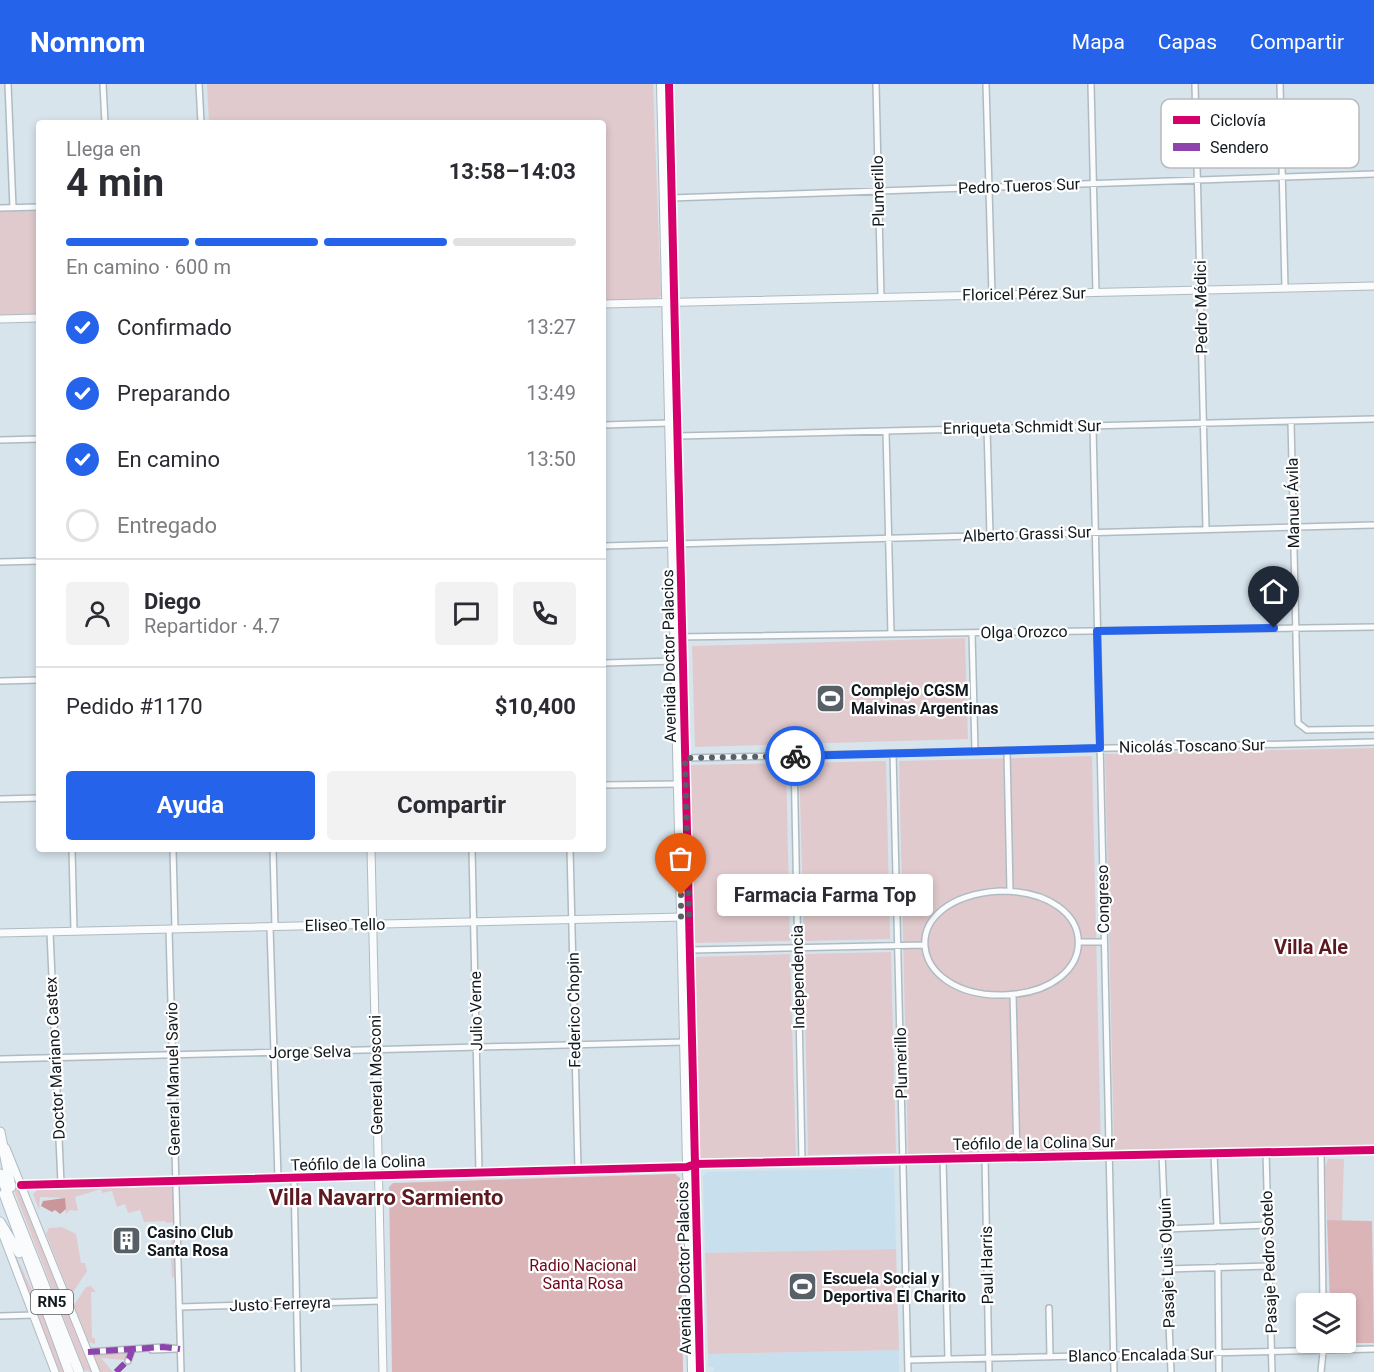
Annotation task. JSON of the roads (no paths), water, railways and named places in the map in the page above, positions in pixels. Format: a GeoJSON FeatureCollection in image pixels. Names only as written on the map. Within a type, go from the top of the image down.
{"type":"FeatureCollection","features":[{"type":"Feature","properties":{"kind":"highway"},"geometry":{"type":"LineString","coordinates":[[0,1132],[18,1212]]}},
{"type":"Feature","properties":{"kind":"highway","name":"RN5"},"geometry":{"type":"LineString","coordinates":[[0,1174],[18,1212],[69,1366]]}},
{"type":"Feature","properties":{"kind":"highway","name":"RN5"},"geometry":{"type":"LineString","coordinates":[[0,1181],[51,1323],[69,1366]]}},
{"type":"Feature","properties":{"kind":"highway"},"geometry":{"type":"LineString","coordinates":[[0,1222],[16,1245],[34,1293],[51,1323]]}},
{"type":"Feature","properties":{"kind":"highway"},"geometry":{"type":"LineString","coordinates":[[69,1366],[80,1372]]}},
{"type":"Feature","properties":{"kind":"main road","name":"Avenida Doctor Palacios"},"geometry":{"type":"LineString","coordinates":[[661,84],[668,198]]}},
{"type":"Feature","properties":{"kind":"main road","name":"Avenida Doctor Palacios"},"geometry":{"type":"LineString","coordinates":[[669,84],[668,198],[691,1166],[692,1372]]}},
{"type":"Feature","properties":{"kind":"main road","name":"Avenida Doctor Palacios"},"geometry":{"type":"LineString","coordinates":[[679,661],[685,758],[682,784]]}},
{"type":"Feature","properties":{"kind":"main road","name":"Avenida Doctor Palacios"},"geometry":{"type":"LineString","coordinates":[[685,917],[690,950],[688,1042]]}},
{"type":"Feature","properties":{"kind":"main road","name":"Avenida Doctor Palacios"},"geometry":{"type":"LineString","coordinates":[[691,1166],[700,1372]]}},
{"type":"Feature","properties":{"kind":"street"},"geometry":{"type":"LineString","coordinates":[[8,84],[13,208]]}},
{"type":"Feature","properties":{"kind":"street"},"geometry":{"type":"LineString","coordinates":[[103,84],[105,120]]}},
{"type":"Feature","properties":{"kind":"street"},"geometry":{"type":"LineString","coordinates":[[199,84],[201,120]]}},
{"type":"Feature","properties":{"kind":"street","name":"Plumerillo"},"geometry":{"type":"LineString","coordinates":[[876,84],[880,298]]}},
{"type":"Feature","properties":{"kind":"street"},"geometry":{"type":"LineString","coordinates":[[986,84],[992,295]]}},
{"type":"Feature","properties":{"kind":"street"},"geometry":{"type":"LineString","coordinates":[[1090,84],[1096,293]]}},
{"type":"Feature","properties":{"kind":"street","name":"Pedro Médici"},"geometry":{"type":"LineString","coordinates":[[1196,84],[1196,99]]}},
{"type":"Feature","properties":{"kind":"street"},"geometry":{"type":"LineString","coordinates":[[1280,84],[1280,99]]}},
{"type":"Feature","properties":{"kind":"street","name":"Pedro Médici"},"geometry":{"type":"LineString","coordinates":[[1198,168],[1206,530]]}},
{"type":"Feature","properties":{"kind":"street"},"geometry":{"type":"LineString","coordinates":[[1282,168],[1285,288]]}},
{"type":"Feature","properties":{"kind":"street","name":"Pedro Tueros Sur"},"geometry":{"type":"LineString","coordinates":[[668,198],[1374,174]]}},
{"type":"Feature","properties":{"kind":"street"},"geometry":{"type":"LineString","coordinates":[[0,208],[36,207]]}},
{"type":"Feature","properties":{"kind":"street","name":"Floricel Pérez Sur"},"geometry":{"type":"LineString","coordinates":[[606,304],[1374,286]]}},
{"type":"Feature","properties":{"kind":"street"},"geometry":{"type":"LineString","coordinates":[[0,319],[36,318]]}},
{"type":"Feature","properties":{"kind":"street","name":"Enriqueta Schmidt Sur"},"geometry":{"type":"LineString","coordinates":[[674,436],[1374,419]]}},
{"type":"Feature","properties":{"kind":"street","name":"Manuel Ávila"},"geometry":{"type":"LineString","coordinates":[[1291,421],[1298,721],[1302,729],[1374,729]]}},
{"type":"Feature","properties":{"kind":"street"},"geometry":{"type":"LineString","coordinates":[[606,425],[673,423]]}},
{"type":"Feature","properties":{"kind":"street","name":"Congreso"},"geometry":{"type":"LineString","coordinates":[[1093,426],[1114,1372]]}},
{"type":"Feature","properties":{"kind":"street"},"geometry":{"type":"LineString","coordinates":[[987,428],[990,535]]}},
{"type":"Feature","properties":{"kind":"street"},"geometry":{"type":"LineString","coordinates":[[886,431],[891,634]]}},
{"type":"Feature","properties":{"kind":"street"},"geometry":{"type":"LineString","coordinates":[[0,440],[36,439]]}},
{"type":"Feature","properties":{"kind":"street","name":"Alberto Grassi Sur"},"geometry":{"type":"LineString","coordinates":[[606,546],[1374,525]]}},
{"type":"Feature","properties":{"kind":"street"},"geometry":{"type":"LineString","coordinates":[[0,562],[36,561]]}},
{"type":"Feature","properties":{"kind":"street","name":"Olga Orozco"},"geometry":{"type":"LineString","coordinates":[[678,637],[1374,627]]}},
{"type":"Feature","properties":{"kind":"street"},"geometry":{"type":"LineString","coordinates":[[972,633],[975,751]]}},
{"type":"Feature","properties":{"kind":"street"},"geometry":{"type":"LineString","coordinates":[[606,663],[679,661]]}},
{"type":"Feature","properties":{"kind":"street"},"geometry":{"type":"LineString","coordinates":[[0,681],[36,680]]}},
{"type":"Feature","properties":{"kind":"street","name":"Nicolás Toscano Sur"},"geometry":{"type":"LineString","coordinates":[[685,758],[1374,742]]}},
{"type":"Feature","properties":{"kind":"street"},"geometry":{"type":"LineString","coordinates":[[1007,751],[1010,891]]}},
{"type":"Feature","properties":{"kind":"street","name":"Plumerillo"},"geometry":{"type":"LineString","coordinates":[[893,753],[908,1372]]}},
{"type":"Feature","properties":{"kind":"street","name":"Independencia"},"geometry":{"type":"LineString","coordinates":[[794,756],[802,1162]]}},
{"type":"Feature","properties":{"kind":"street"},"geometry":{"type":"LineString","coordinates":[[606,785],[682,784]]}},
{"type":"Feature","properties":{"kind":"street"},"geometry":{"type":"LineString","coordinates":[[0,799],[36,798]]}},
{"type":"Feature","properties":{"kind":"street"},"geometry":{"type":"LineString","coordinates":[[72,852],[74,931]]}},
{"type":"Feature","properties":{"kind":"street","name":"General Manuel Savio"},"geometry":{"type":"LineString","coordinates":[[173,852],[173,1055],[181,1372]]}},
{"type":"Feature","properties":{"kind":"street"},"geometry":{"type":"LineString","coordinates":[[273,852],[272,927],[278,1178]]}},
{"type":"Feature","properties":{"kind":"street","name":"General Mosconi"},"geometry":{"type":"LineString","coordinates":[[370,852],[383,1372]]}},
{"type":"Feature","properties":{"kind":"street","name":"Julio Verne"},"geometry":{"type":"LineString","coordinates":[[472,852],[479,1173]]}},
{"type":"Feature","properties":{"kind":"street","name":"Federico Chopin"},"geometry":{"type":"LineString","coordinates":[[570,852],[578,1170]]}},
{"type":"Feature","properties":{"kind":"street"},"geometry":{"type":"LineString","coordinates":[[1010,891],[1041,898],[1060,907],[1074,923],[1080,942],[1074,962],[1060,977],[1042,987],[1013,994],[977,993],[953,984],[933,968],[924,945],[930,922],[948,904],[972,895],[1010,891]]}},
{"type":"Feature","properties":{"kind":"street","name":"Eliseo Tello"},"geometry":{"type":"LineString","coordinates":[[0,933],[685,917]]}},
{"type":"Feature","properties":{"kind":"street","name":"Doctor Mariano Castex"},"geometry":{"type":"LineString","coordinates":[[50,932],[61,1184]]}},
{"type":"Feature","properties":{"kind":"street"},"geometry":{"type":"LineString","coordinates":[[1080,942],[1104,942]]}},
{"type":"Feature","properties":{"kind":"street"},"geometry":{"type":"LineString","coordinates":[[690,950],[924,945]]}},
{"type":"Feature","properties":{"kind":"street"},"geometry":{"type":"LineString","coordinates":[[1013,994],[1017,1157]]}},
{"type":"Feature","properties":{"kind":"street","name":"Jorge Selva"},"geometry":{"type":"LineString","coordinates":[[0,1059],[688,1042]]}},
{"type":"Feature","properties":{"kind":"street"},"geometry":{"type":"LineString","coordinates":[[0,1132],[96,1372]]}},
{"type":"Feature","properties":{"kind":"street","name":"Teófilo de la Colina Sur"},"geometry":{"type":"LineString","coordinates":[[691,1166],[1374,1150]]}},
{"type":"Feature","properties":{"kind":"street"},"geometry":{"type":"LineString","coordinates":[[1321,1151],[1323,1293]]}},
{"type":"Feature","properties":{"kind":"street","name":"Pasaje Pedro Sotelo"},"geometry":{"type":"LineString","coordinates":[[1266,1152],[1272,1372]]}},
{"type":"Feature","properties":{"kind":"street"},"geometry":{"type":"LineString","coordinates":[[1214,1153],[1217,1227]]}},
{"type":"Feature","properties":{"kind":"street","name":"Pasaje Luis Olguín"},"geometry":{"type":"LineString","coordinates":[[1162,1154],[1171,1372]]}},
{"type":"Feature","properties":{"kind":"street","name":"Paul Harris"},"geometry":{"type":"LineString","coordinates":[[985,1158],[989,1372]]}},
{"type":"Feature","properties":{"kind":"street"},"geometry":{"type":"LineString","coordinates":[[943,1159],[948,1359]]}},
{"type":"Feature","properties":{"kind":"street","name":"Teófilo de la Colina"},"geometry":{"type":"LineString","coordinates":[[21,1185],[691,1166]]}},
{"type":"Feature","properties":{"kind":"street"},"geometry":{"type":"LineString","coordinates":[[294,1178],[298,1372]]}},
{"type":"Feature","properties":{"kind":"street"},"geometry":{"type":"LineString","coordinates":[[1165,1228],[1268,1225]]}},
{"type":"Feature","properties":{"kind":"street"},"geometry":{"type":"LineString","coordinates":[[0,1227],[54,1369]]}},
{"type":"Feature","properties":{"kind":"street"},"geometry":{"type":"LineString","coordinates":[[1167,1269],[1269,1266]]}},
{"type":"Feature","properties":{"kind":"street"},"geometry":{"type":"LineString","coordinates":[[1218,1267],[1219,1372]]}},
{"type":"Feature","properties":{"kind":"street","name":"Justo Ferreyra"},"geometry":{"type":"LineString","coordinates":[[179,1307],[381,1301]]}},
{"type":"Feature","properties":{"kind":"street"},"geometry":{"type":"LineString","coordinates":[[1049,1308],[1050,1357]]}},
{"type":"Feature","properties":{"kind":"street"},"geometry":{"type":"LineString","coordinates":[[0,1316],[34,1315]]}},
{"type":"Feature","properties":{"kind":"street"},"geometry":{"type":"LineString","coordinates":[[88,1352],[180,1348]]}},
{"type":"Feature","properties":{"kind":"street","name":"Blanco Encalada Sur"},"geometry":{"type":"LineString","coordinates":[[1356,1349],[1374,1349]]}},
{"type":"Feature","properties":{"kind":"street"},"geometry":{"type":"LineString","coordinates":[[128,1361],[132,1350]]}},
{"type":"Feature","properties":{"kind":"street","name":"Blanco Encalada Sur"},"geometry":{"type":"LineString","coordinates":[[908,1360],[1296,1351]]}},
{"type":"Feature","properties":{"kind":"street"},"geometry":{"type":"LineString","coordinates":[[1321,1372],[1322,1353]]}},
{"type":"Feature","properties":{"kind":"tunnel"},"geometry":{"type":"LineString","coordinates":[[116,1372],[128,1361]]}},
{"type":"Feature","properties":{"kind":"place","name":"Complejo CGSM Malvinas Argentinas"},"geometry":{"type":"Point","coordinates":[830,699]}},
{"type":"Feature","properties":{"kind":"place","name":"Farmacia Farma Top"},"geometry":{"type":"Point","coordinates":[681,895]}},
{"type":"Feature","properties":{"kind":"place","name":"Casino Club Santa Rosa"},"geometry":{"type":"Point","coordinates":[126,1241]}},
{"type":"Feature","properties":{"kind":"place","name":"Escuela Social y Deportiva El Charito"},"geometry":{"type":"Point","coordinates":[802,1287]}},
{"type":"Feature","properties":{"kind":"district","name":"Villa Ale"},"geometry":{"type":"Point","coordinates":[1311,947]}},
{"type":"Feature","properties":{"kind":"district","name":"Villa Navarro Sarmiento"},"geometry":{"type":"Point","coordinates":[386,1197]}},
{"type":"Feature","properties":{"kind":"park label","name":"Radio Nacional Santa Rosa"},"geometry":{"type":"Point","coordinates":[583,1274]}}]}
